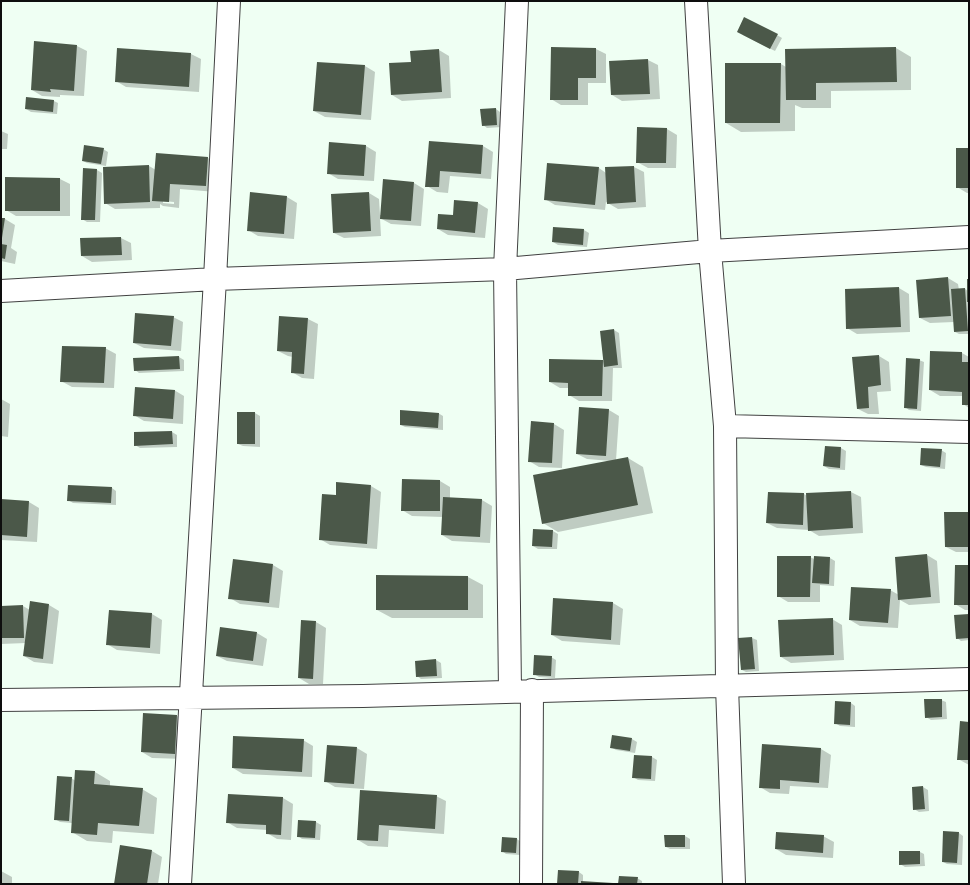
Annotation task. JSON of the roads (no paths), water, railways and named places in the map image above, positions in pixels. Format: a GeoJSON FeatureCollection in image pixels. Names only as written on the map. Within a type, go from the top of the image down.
{"type":"FeatureCollection","features":[{"type":"Feature","properties":{"kind":"street"},"geometry":{"type":"LineString","coordinates":[[180,884],[215,279],[229,1]]}},
{"type":"Feature","properties":{"kind":"street"},"geometry":{"type":"LineString","coordinates":[[510,691],[505,269],[517,1]]}},
{"type":"Feature","properties":{"kind":"street"},"geometry":{"type":"LineString","coordinates":[[696,1],[710,251],[725,426],[727,686],[734,884]]}},
{"type":"Feature","properties":{"kind":"street"},"geometry":{"type":"LineString","coordinates":[[1,291],[215,279],[505,269],[710,251],[969,238]]}},
{"type":"Feature","properties":{"kind":"street"},"geometry":{"type":"LineString","coordinates":[[725,426],[969,432]]}},
{"type":"Feature","properties":{"kind":"street"},"geometry":{"type":"LineString","coordinates":[[1,700],[363,696],[532,690],[969,679]]}},
{"type":"Feature","properties":{"kind":"street"},"geometry":{"type":"LineString","coordinates":[[531,884],[532,690]]}}]}
